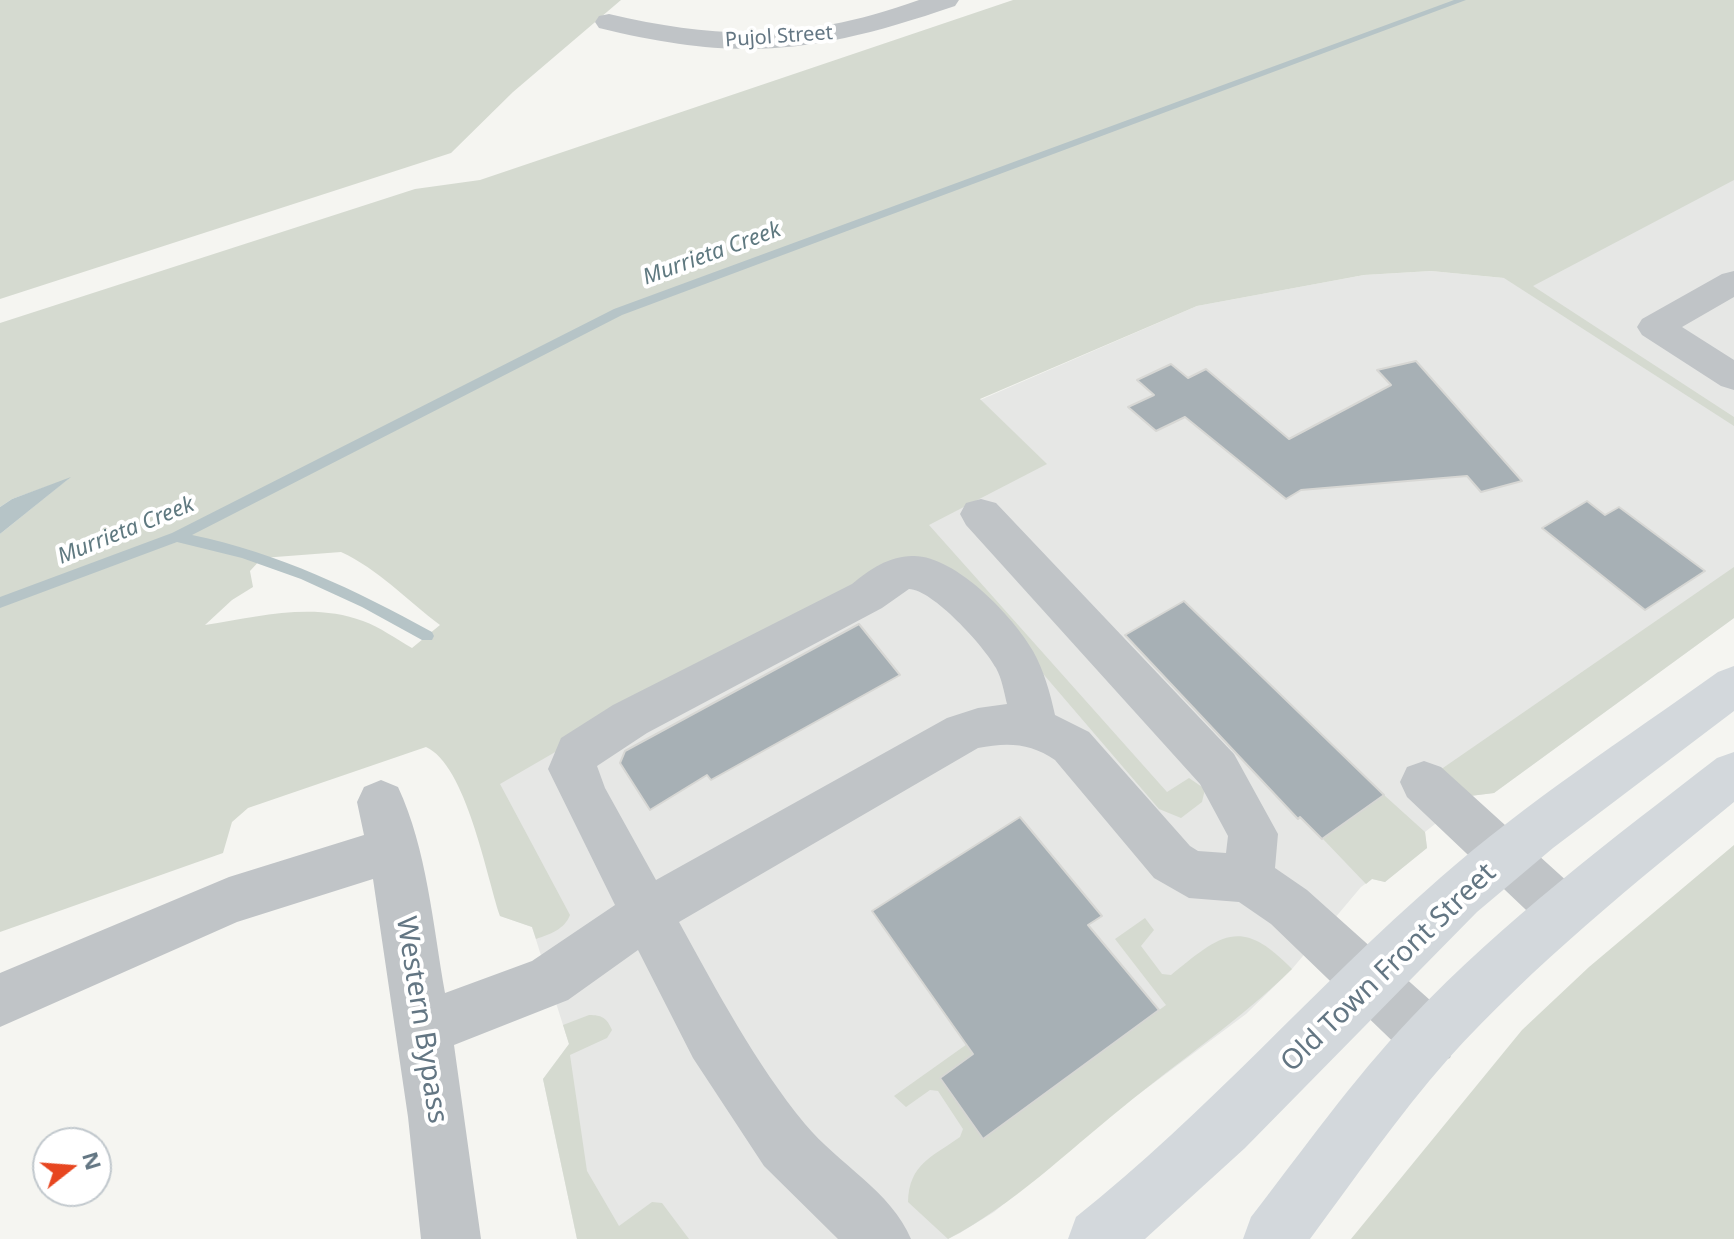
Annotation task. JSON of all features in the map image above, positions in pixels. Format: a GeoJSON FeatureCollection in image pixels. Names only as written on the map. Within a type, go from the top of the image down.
{"type":"FeatureCollection","features":[{"type":"Feature","properties":{"kind":"main road","name":"Old Town Front Street"},"geometry":{"type":"LineString","coordinates":[[1098,1239],[1138,1208],[1232,1122],[1422,928],[1504,857],[1734,685]]}},
{"type":"Feature","properties":{"kind":"main road"},"geometry":{"type":"LineString","coordinates":[[1273,1239],[1371,1107],[1430,1038],[1562,910],[1734,773]]}},
{"type":"Feature","properties":{"kind":"street","name":"Pujol Street"},"geometry":{"type":"LineString","coordinates":[[609,22],[701,41],[769,42],[845,33],[945,0]]}},
{"type":"Feature","properties":{"kind":"street"},"geometry":{"type":"LineString","coordinates":[[1734,282],[1655,327],[1734,377]]}},
{"type":"Feature","properties":{"kind":"street"},"geometry":{"type":"LineString","coordinates":[[981,514],[1217,769],[1253,834],[1249,879]]}},
{"type":"Feature","properties":{"kind":"street"},"geometry":{"type":"LineString","coordinates":[[881,1239],[785,1145],[713,1038],[586,801],[572,769],[578,753],[630,719],[867,596],[893,576],[914,572],[948,585],[1013,658],[1024,681],[1035,728]]}},
{"type":"Feature","properties":{"kind":"street"},"geometry":{"type":"LineString","coordinates":[[423,1029],[549,981],[647,913],[964,732],[1007,723],[1057,734],[1072,746],[1172,862],[1189,874],[1249,879],[1289,907],[1430,1038]]}},
{"type":"Feature","properties":{"kind":"street"},"geometry":{"type":"LineString","coordinates":[[1424,782],[1562,910]]}},
{"type":"Feature","properties":{"kind":"street","name":"Western Bypass"},"geometry":{"type":"LineString","coordinates":[[0,1000],[229,901],[387,825],[446,1172],[451,1239]]}},
{"type":"Feature","properties":{"kind":"shaded area"},"geometry":{"type":"Polygon","coordinates":[[[0,0],[621,0],[513,92],[451,153],[0,299],[0,0]]]}},
{"type":"Feature","properties":{"kind":"shaded area"},"geometry":{"type":"Polygon","coordinates":[[[1013,0],[1734,0],[1734,180],[1533,286],[1734,417],[1734,426],[1504,278],[1431,271],[1364,275],[1197,306],[980,399],[1047,464],[929,525],[1167,792],[1189,778],[1205,789],[1202,802],[1181,818],[1159,809],[955,571],[938,563],[633,707],[500,784],[570,915],[560,928],[536,939],[532,927],[500,916],[463,797],[440,758],[426,747],[248,808],[232,822],[223,853],[0,932],[0,534],[68,479],[12,499],[0,507],[0,323],[415,189],[480,180],[1013,0]],[[341,552],[262,558],[250,571],[253,587],[232,600],[205,625],[264,615],[324,612],[369,624],[412,648],[440,625],[355,559],[341,552]]]}},
{"type":"Feature","properties":{"kind":"shaded area"},"geometry":{"type":"Polygon","coordinates":[[[1734,160],[1734,618],[1494,793],[1470,796],[1425,832],[1427,848],[1385,882],[1372,879],[1361,887],[1292,969],[1246,1014],[1127,1103],[994,1212],[960,1233],[948,1239],[577,1239],[543,1079],[569,1044],[532,927],[500,916],[472,728],[1046,464],[980,400],[1197,306],[1364,275],[1431,271],[1504,278],[1734,160]]]}},
{"type":"Feature","properties":{"kind":"shaded area"},"geometry":{"type":"Polygon","coordinates":[[[71,477],[0,534],[0,507],[12,499],[71,477]]]}},
{"type":"Feature","properties":{"kind":"shaded area"},"geometry":{"type":"Polygon","coordinates":[[[1734,567],[1734,618],[1494,793],[1470,796],[1440,770],[1734,567]]]}},
{"type":"Feature","properties":{"kind":"shaded area"},"geometry":{"type":"Polygon","coordinates":[[[1384,795],[1425,832],[1427,848],[1385,882],[1372,879],[1366,884],[1323,839],[1384,795]]]}},
{"type":"Feature","properties":{"kind":"shaded area"},"geometry":{"type":"Polygon","coordinates":[[[1734,845],[1734,1239],[1351,1239],[1522,1030],[1589,967],[1734,845]]]}},
{"type":"Feature","properties":{"kind":"shaded area"},"geometry":{"type":"Polygon","coordinates":[[[1145,918],[1154,930],[1141,946],[1162,974],[1171,975],[1204,949],[1231,937],[1259,942],[1292,969],[1252,1005],[1039,1177],[995,1210],[948,1239],[908,1202],[909,1189],[924,1163],[960,1137],[963,1129],[938,1091],[930,1090],[906,1107],[894,1096],[970,1042],[976,1052],[940,1078],[1067,1078],[1166,1005],[1115,939],[1145,918]]]}},
{"type":"Feature","properties":{"kind":"shaded area"},"geometry":{"type":"Polygon","coordinates":[[[589,1015],[604,1018],[612,1030],[607,1038],[570,1055],[587,1171],[619,1226],[652,1202],[662,1203],[689,1239],[577,1239],[543,1079],[569,1044],[563,1025],[589,1015]]]}},
{"type":"Feature","properties":{"kind":"building"},"geometry":{"type":"Polygon","coordinates":[[[1416,361],[1522,481],[1481,492],[1467,476],[1301,490],[1286,499],[1185,417],[1156,431],[1128,407],[1154,395],[1137,380],[1171,364],[1188,378],[1206,369],[1289,439],[1391,385],[1377,370],[1416,361]]]}},
{"type":"Feature","properties":{"kind":"building"},"geometry":{"type":"Polygon","coordinates":[[[1587,501],[1605,515],[1619,507],[1705,571],[1645,610],[1542,528],[1587,501]]]}},
{"type":"Feature","properties":{"kind":"building"},"geometry":{"type":"Polygon","coordinates":[[[1184,601],[1384,795],[1322,839],[1300,817],[1298,819],[1125,635],[1184,601]]]}},
{"type":"Feature","properties":{"kind":"building"},"geometry":{"type":"Polygon","coordinates":[[[859,624],[900,675],[711,780],[707,775],[650,810],[620,763],[625,751],[859,624]]]}},
{"type":"Feature","properties":{"kind":"building"},"geometry":{"type":"Polygon","coordinates":[[[1020,817],[1102,916],[1088,925],[1159,1010],[983,1139],[940,1078],[973,1054],[872,911],[1020,817]]]}},
{"type":"Feature","properties":{"kind":"waterway","name":"Murrieta Creek"},"geometry":{"type":"LineString","coordinates":[[177,537],[618,312],[1462,0]]}},
{"type":"Feature","properties":{"kind":"waterway","name":"Murrieta Creek"},"geometry":{"type":"LineString","coordinates":[[0,603],[177,537]]}},
{"type":"Feature","properties":{"kind":"waterway"},"geometry":{"type":"LineString","coordinates":[[177,537],[243,553],[306,575],[367,603],[427,636]]}}]}
